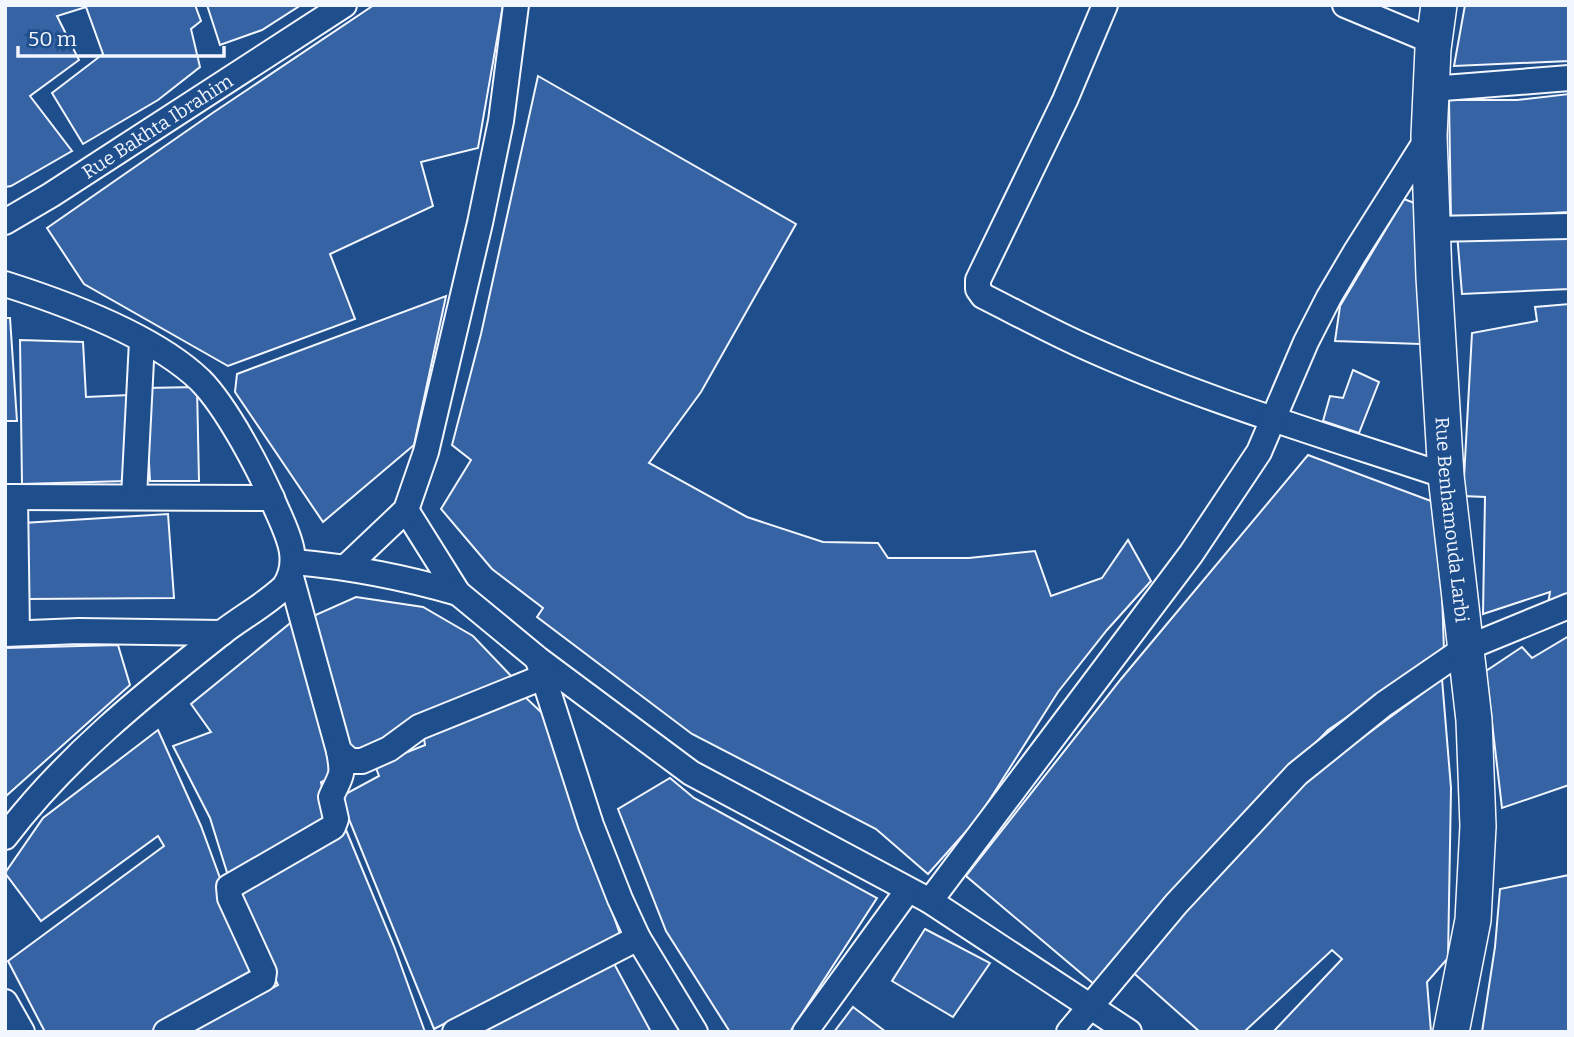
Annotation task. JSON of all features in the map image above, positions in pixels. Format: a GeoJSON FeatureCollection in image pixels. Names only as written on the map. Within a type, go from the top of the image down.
{"type":"FeatureCollection","features":[{"type":"Feature","properties":{"kind":"street","name":"Rue Bakhta Ibrahim"},"geometry":{"type":"LineString","coordinates":[[5,222],[344,5]]}},
{"type":"Feature","properties":{"kind":"street"},"geometry":{"type":"LineString","coordinates":[[347,566],[406,510],[426,452],[501,121],[516,5]]}},
{"type":"Feature","properties":{"kind":"street"},"geometry":{"type":"LineString","coordinates":[[1105,5],[1065,100],[978,280],[978,289],[983,296],[1079,344],[1144,371],[1274,419],[1446,475]]}},
{"type":"Feature","properties":{"kind":"street"},"geometry":{"type":"LineString","coordinates":[[1345,5],[1434,42]]}},
{"type":"Feature","properties":{"kind":"street","name":"Rue Benhamouda Larbi"},"geometry":{"type":"LineString","coordinates":[[1439,5],[1434,42],[1429,136],[1433,229],[1446,475],[1474,720],[1478,826],[1473,920],[1451,1032]]}},
{"type":"Feature","properties":{"kind":"street"},"geometry":{"type":"LineString","coordinates":[[1431,89],[1569,78]]}},
{"type":"Feature","properties":{"kind":"street"},"geometry":{"type":"LineString","coordinates":[[930,901],[1191,554],[1259,452],[1306,342],[1329,297],[1429,136]]}},
{"type":"Feature","properties":{"kind":"street"},"geometry":{"type":"LineString","coordinates":[[1433,229],[1569,226]]}},
{"type":"Feature","properties":{"kind":"street"},"geometry":{"type":"LineString","coordinates":[[5,284],[93,316],[169,357],[202,382],[250,455],[285,527],[293,570],[339,751],[343,771],[340,783],[331,797],[336,819],[333,827],[229,887],[229,898],[264,972],[263,979],[166,1032]]}},
{"type":"Feature","properties":{"kind":"street"},"geometry":{"type":"LineString","coordinates":[[134,497],[142,341]]}},
{"type":"Feature","properties":{"kind":"street"},"geometry":{"type":"LineString","coordinates":[[222,633],[79,631],[11,634],[10,497],[272,498]]}},
{"type":"Feature","properties":{"kind":"street"},"geometry":{"type":"LineString","coordinates":[[406,510],[458,593],[541,668],[691,773],[930,901],[1129,1032]]}},
{"type":"Feature","properties":{"kind":"street"},"geometry":{"type":"LineString","coordinates":[[293,570],[347,566],[458,593]]}},
{"type":"Feature","properties":{"kind":"street"},"geometry":{"type":"LineString","coordinates":[[5,837],[42,792],[107,727],[222,633],[274,597],[293,570]]}},
{"type":"Feature","properties":{"kind":"street"},"geometry":{"type":"LineString","coordinates":[[1069,1032],[1175,904],[1297,774],[1384,704],[1464,649],[1569,606]]}},
{"type":"Feature","properties":{"kind":"street"},"geometry":{"type":"LineString","coordinates":[[339,751],[350,761],[362,761],[389,749],[419,727],[541,668]]}},
{"type":"Feature","properties":{"kind":"street"},"geometry":{"type":"LineString","coordinates":[[541,668],[591,825],[638,938],[695,1032]]}},
{"type":"Feature","properties":{"kind":"street"},"geometry":{"type":"LineString","coordinates":[[805,1032],[908,890]]}},
{"type":"Feature","properties":{"kind":"street"},"geometry":{"type":"LineString","coordinates":[[455,1032],[638,938]]}},
{"type":"Feature","properties":{"kind":"street"},"geometry":{"type":"LineString","coordinates":[[5,1002],[22,1032]]}},
{"type":"Feature","properties":{"kind":"building"},"geometry":{"type":"Polygon","coordinates":[[[5,5],[195,5],[201,21],[191,29],[200,67],[158,100],[83,144],[52,93],[103,54],[86,7],[57,16],[79,60],[30,96],[72,151],[5,187],[5,5]]]}},
{"type":"Feature","properties":{"kind":"building"},"geometry":{"type":"Polygon","coordinates":[[[207,5],[301,5],[262,30],[220,45],[207,5]]]}},
{"type":"Feature","properties":{"kind":"building"},"geometry":{"type":"Polygon","coordinates":[[[374,5],[503,5],[478,148],[421,162],[433,206],[330,254],[355,319],[228,366],[84,284],[47,228],[374,5]]]}},
{"type":"Feature","properties":{"kind":"building"},"geometry":{"type":"Polygon","coordinates":[[[1465,5],[1569,5],[1569,61],[1454,66],[1465,5]]]}},
{"type":"Feature","properties":{"kind":"building"},"geometry":{"type":"Polygon","coordinates":[[[538,76],[796,224],[701,392],[649,463],[747,517],[823,542],[878,543],[888,558],[969,558],[1035,551],[1051,596],[1102,578],[1128,540],[1151,581],[1107,630],[1058,692],[978,818],[928,874],[876,829],[692,734],[537,617],[543,608],[492,569],[441,509],[471,460],[452,445],[481,334],[538,76]]]}},
{"type":"Feature","properties":{"kind":"building"},"geometry":{"type":"Polygon","coordinates":[[[1569,94],[1569,212],[1451,219],[1449,100],[1517,100],[1569,94]]]}},
{"type":"Feature","properties":{"kind":"building"},"geometry":{"type":"Polygon","coordinates":[[[1404,199],[1422,206],[1420,344],[1335,341],[1340,306],[1404,199]]]}},
{"type":"Feature","properties":{"kind":"building"},"geometry":{"type":"Polygon","coordinates":[[[1569,229],[1569,289],[1462,294],[1457,233],[1569,229]]]}},
{"type":"Feature","properties":{"kind":"building"},"geometry":{"type":"Polygon","coordinates":[[[446,296],[414,445],[323,522],[235,392],[237,374],[446,296]]]}},
{"type":"Feature","properties":{"kind":"building"},"geometry":{"type":"Polygon","coordinates":[[[1569,304],[1569,596],[1548,604],[1550,592],[1483,614],[1485,497],[1463,496],[1472,333],[1537,321],[1535,307],[1569,304]]]}},
{"type":"Feature","properties":{"kind":"building"},"geometry":{"type":"Polygon","coordinates":[[[5,318],[10,318],[17,421],[5,421],[5,318]]]}},
{"type":"Feature","properties":{"kind":"building"},"geometry":{"type":"Polygon","coordinates":[[[20,340],[83,342],[86,397],[129,395],[126,481],[22,484],[20,340]]]}},
{"type":"Feature","properties":{"kind":"building"},"geometry":{"type":"Polygon","coordinates":[[[1353,370],[1379,382],[1359,433],[1323,421],[1330,396],[1343,398],[1353,370]]]}},
{"type":"Feature","properties":{"kind":"building"},"geometry":{"type":"Polygon","coordinates":[[[197,387],[199,481],[150,481],[145,388],[197,387]]]}},
{"type":"Feature","properties":{"kind":"building"},"geometry":{"type":"Polygon","coordinates":[[[1308,455],[1439,504],[1444,651],[1328,730],[1178,885],[1095,985],[966,876],[1121,679],[1308,455]]]}},
{"type":"Feature","properties":{"kind":"building"},"geometry":{"type":"Polygon","coordinates":[[[168,514],[174,598],[28,599],[23,523],[168,514]]]}},
{"type":"Feature","properties":{"kind":"building"},"geometry":{"type":"Polygon","coordinates":[[[356,597],[423,607],[473,636],[515,680],[361,750],[348,751],[311,617],[356,597]]]}},
{"type":"Feature","properties":{"kind":"building"},"geometry":{"type":"Polygon","coordinates":[[[294,620],[333,777],[321,782],[329,823],[230,882],[210,818],[173,746],[211,732],[191,704],[294,620]]]}},
{"type":"Feature","properties":{"kind":"building"},"geometry":{"type":"Polygon","coordinates":[[[1569,636],[1569,785],[1502,808],[1486,671],[1522,647],[1532,658],[1569,636]]]}},
{"type":"Feature","properties":{"kind":"building"},"geometry":{"type":"Polygon","coordinates":[[[118,645],[130,685],[5,797],[5,648],[118,645]]]}},
{"type":"Feature","properties":{"kind":"building"},"geometry":{"type":"Polygon","coordinates":[[[1442,679],[1451,788],[1448,958],[1427,982],[1431,1032],[1273,1032],[1342,959],[1332,950],[1244,1032],[1200,1032],[1128,968],[1290,791],[1442,679]]]}},
{"type":"Feature","properties":{"kind":"building"},"geometry":{"type":"Polygon","coordinates":[[[521,693],[542,713],[620,934],[434,1029],[340,797],[379,776],[375,765],[425,745],[423,731],[521,693]]]}},
{"type":"Feature","properties":{"kind":"building"},"geometry":{"type":"Polygon","coordinates":[[[158,730],[201,826],[231,908],[262,975],[153,1032],[45,1032],[8,961],[164,846],[158,836],[41,921],[5,873],[43,818],[158,730]]]}},
{"type":"Feature","properties":{"kind":"building"},"geometry":{"type":"Polygon","coordinates":[[[670,778],[694,798],[877,898],[790,1032],[730,1032],[666,931],[618,809],[670,778]]]}},
{"type":"Feature","properties":{"kind":"building"},"geometry":{"type":"Polygon","coordinates":[[[346,830],[394,946],[425,1032],[188,1032],[278,985],[235,891],[346,830]]]}},
{"type":"Feature","properties":{"kind":"building"},"geometry":{"type":"Polygon","coordinates":[[[1569,875],[1569,1032],[1482,1032],[1495,947],[1500,889],[1569,875]]]}},
{"type":"Feature","properties":{"kind":"building"},"geometry":{"type":"Polygon","coordinates":[[[925,929],[990,963],[953,1017],[892,981],[925,929]]]}},
{"type":"Feature","properties":{"kind":"building"},"geometry":{"type":"Polygon","coordinates":[[[611,958],[651,1032],[474,1032],[611,958]]]}},
{"type":"Feature","properties":{"kind":"building"},"geometry":{"type":"Polygon","coordinates":[[[853,1007],[886,1032],[834,1032],[853,1007]]]}}]}
